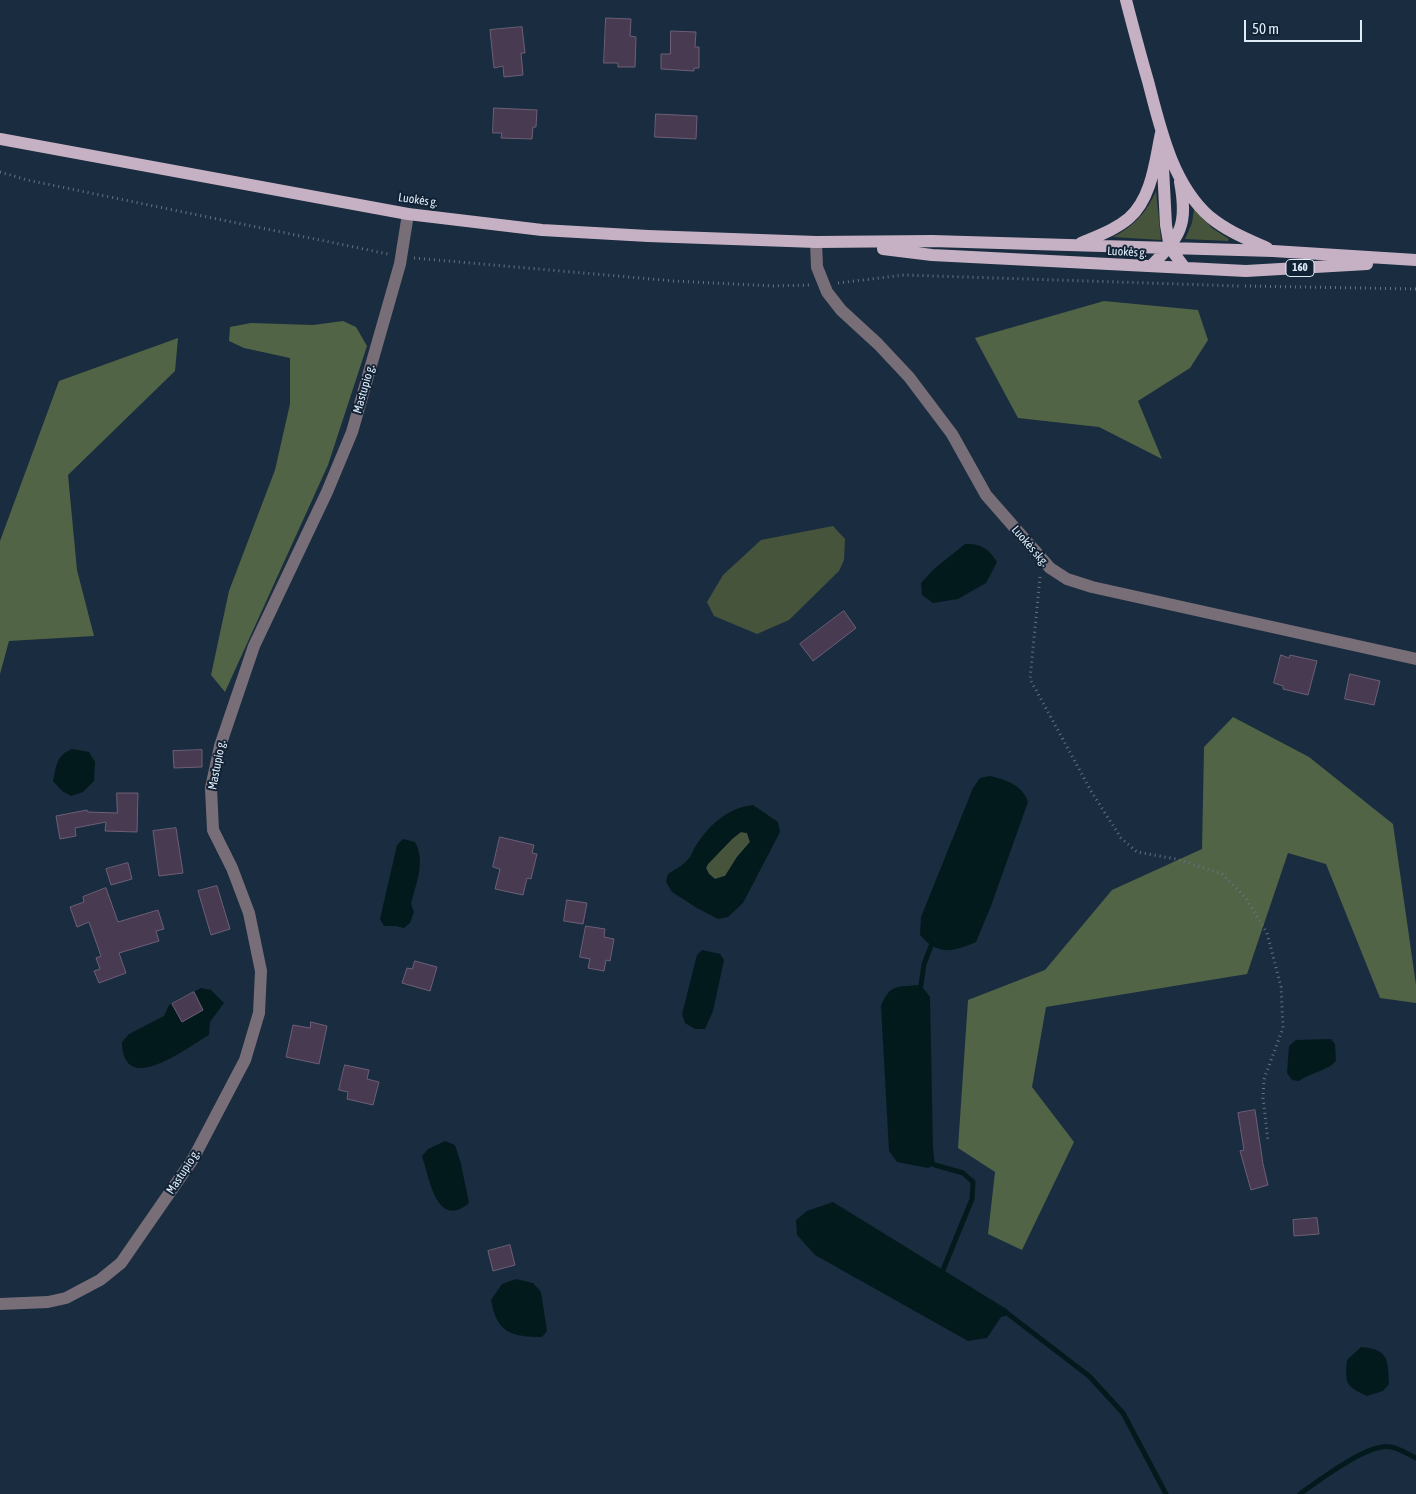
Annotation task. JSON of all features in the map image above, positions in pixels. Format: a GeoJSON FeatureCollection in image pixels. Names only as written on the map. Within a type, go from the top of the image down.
{"type":"FeatureCollection","features":[{"type":"Feature","properties":{"kind":"main road","name":"160"},"geometry":{"type":"LineString","coordinates":[[1126,0],[1162,132],[1178,172],[1193,198],[1209,216],[1225,228],[1274,251]]}},
{"type":"Feature","properties":{"kind":"main road","name":"160"},"geometry":{"type":"LineString","coordinates":[[1076,245],[1112,230],[1130,218],[1142,203],[1149,185],[1162,132]]}},
{"type":"Feature","properties":{"kind":"main road","name":"160"},"geometry":{"type":"LineString","coordinates":[[1162,132],[1166,225],[1170,248],[1185,268]]}},
{"type":"Feature","properties":{"kind":"main road","name":"Luokės g."},"geometry":{"type":"LineString","coordinates":[[0,139],[408,214],[542,230],[838,243],[932,241],[1274,251],[1416,261]]}},
{"type":"Feature","properties":{"kind":"main road","name":"160"},"geometry":{"type":"LineString","coordinates":[[1151,266],[1170,248],[1184,217],[1184,201],[1178,172]]}},
{"type":"Feature","properties":{"kind":"main road","name":"Luokės g."},"geometry":{"type":"LineString","coordinates":[[838,243],[932,255],[1246,272],[1416,261]]}},
{"type":"Feature","properties":{"kind":"street","name":"Mastupio g."},"geometry":{"type":"LineString","coordinates":[[0,1304],[48,1302],[66,1298],[100,1280],[121,1263],[193,1159],[245,1060],[259,1012],[261,971],[249,913],[232,868],[213,830],[211,788],[220,746],[254,646],[327,492],[352,432],[402,257],[408,214]]}},
{"type":"Feature","properties":{"kind":"street","name":"Luokės skg."},"geometry":{"type":"LineString","coordinates":[[816,242],[817,267],[823,285],[841,310],[878,344],[909,378],[952,434],[986,495],[1050,568],[1067,579],[1092,587],[1416,659]]}},
{"type":"Feature","properties":{"kind":"path"},"geometry":{"type":"LineString","coordinates":[[0,172],[27,180],[402,257],[674,281],[772,286],[823,285],[913,276],[1285,288],[1416,289]]}},
{"type":"Feature","properties":{"kind":"path"},"geometry":{"type":"LineString","coordinates":[[1042,559],[1030,680],[1091,791],[1121,838],[1137,852],[1176,859],[1222,874],[1245,897],[1267,933],[1282,987],[1283,1028],[1264,1079],[1263,1098],[1268,1141]]}},
{"type":"Feature","properties":{"kind":"green space"},"geometry":{"type":"Polygon","coordinates":[[[1156,191],[1161,240],[1113,237],[1139,218],[1156,191]]]}},
{"type":"Feature","properties":{"kind":"green space"},"geometry":{"type":"Polygon","coordinates":[[[1194,209],[1212,228],[1229,239],[1228,241],[1185,239],[1192,223],[1194,209]]]}},
{"type":"Feature","properties":{"kind":"green space"},"geometry":{"type":"Polygon","coordinates":[[[1104,301],[1198,310],[1208,340],[1190,368],[1138,401],[1162,459],[1099,427],[1018,418],[975,338],[1104,301]]]}},
{"type":"Feature","properties":{"kind":"green space"},"geometry":{"type":"Polygon","coordinates":[[[343,321],[356,327],[367,346],[328,465],[225,692],[211,675],[229,591],[275,470],[290,404],[290,358],[244,348],[229,341],[230,327],[251,323],[313,325],[343,321]]]}},
{"type":"Feature","properties":{"kind":"green space"},"geometry":{"type":"Polygon","coordinates":[[[178,338],[175,371],[68,475],[77,570],[94,636],[9,641],[0,674],[0,541],[59,381],[178,338]]]}},
{"type":"Feature","properties":{"kind":"green space"},"geometry":{"type":"Polygon","coordinates":[[[833,526],[845,539],[844,560],[839,571],[789,620],[757,634],[714,616],[707,602],[723,575],[761,540],[833,526]]]}},
{"type":"Feature","properties":{"kind":"green space"},"geometry":{"type":"Polygon","coordinates":[[[1233,717],[1309,757],[1393,824],[1416,985],[1416,1003],[1380,998],[1326,864],[1288,853],[1247,974],[1046,1007],[1032,1087],[1074,1142],[1022,1250],[988,1234],[995,1172],[958,1148],[968,1000],[1045,970],[1112,890],[1202,849],[1204,747],[1233,717]]]}},
{"type":"Feature","properties":{"kind":"green space"},"geometry":{"type":"Polygon","coordinates":[[[741,832],[747,833],[750,842],[737,857],[725,876],[715,879],[706,868],[708,864],[741,832]]]}},
{"type":"Feature","properties":{"kind":"shaded area"},"geometry":{"type":"Polygon","coordinates":[[[965,544],[984,548],[997,562],[986,583],[958,599],[933,603],[922,595],[921,583],[934,569],[965,544]]]}},
{"type":"Feature","properties":{"kind":"shaded area"},"geometry":{"type":"Polygon","coordinates":[[[72,749],[89,752],[95,762],[94,781],[83,792],[71,796],[62,791],[53,781],[60,758],[72,749]]]}},
{"type":"Feature","properties":{"kind":"shaded area"},"geometry":{"type":"Polygon","coordinates":[[[990,776],[1018,787],[1026,796],[1028,802],[991,906],[976,942],[953,950],[940,949],[927,942],[920,935],[921,917],[973,788],[980,778],[990,776]]]}},
{"type":"Feature","properties":{"kind":"shaded area"},"geometry":{"type":"Polygon","coordinates":[[[753,805],[778,822],[780,832],[743,903],[728,917],[718,919],[672,892],[666,882],[668,874],[688,860],[700,839],[713,825],[727,814],[753,805]],[[741,832],[732,839],[708,864],[706,868],[715,879],[725,876],[737,857],[750,842],[747,833],[741,832]]]}},
{"type":"Feature","properties":{"kind":"shaded area"},"geometry":{"type":"Polygon","coordinates":[[[403,839],[415,842],[420,857],[419,873],[411,904],[414,912],[410,923],[404,928],[384,926],[380,919],[397,845],[403,839]]]}},
{"type":"Feature","properties":{"kind":"shaded area"},"geometry":{"type":"Polygon","coordinates":[[[702,950],[720,954],[724,960],[713,1011],[705,1029],[695,1029],[685,1023],[682,1014],[697,955],[702,950]]]}},
{"type":"Feature","properties":{"kind":"shaded area"},"geometry":{"type":"Polygon","coordinates":[[[921,985],[930,997],[935,1165],[928,1168],[897,1162],[889,1151],[881,1006],[888,993],[892,990],[901,986],[921,985]]]}},
{"type":"Feature","properties":{"kind":"shaded area"},"geometry":{"type":"Polygon","coordinates":[[[201,988],[211,990],[224,1003],[210,1022],[209,1035],[172,1058],[144,1068],[133,1066],[125,1058],[122,1042],[129,1034],[164,1016],[169,1005],[201,988]]]}},
{"type":"Feature","properties":{"kind":"shaded area"},"geometry":{"type":"Polygon","coordinates":[[[1331,1039],[1335,1044],[1336,1061],[1299,1081],[1292,1080],[1287,1073],[1289,1046],[1296,1040],[1331,1039]]]}},
{"type":"Feature","properties":{"kind":"shaded area"},"geometry":{"type":"Polygon","coordinates":[[[445,1141],[455,1145],[469,1203],[458,1210],[449,1210],[441,1206],[431,1187],[422,1156],[428,1149],[445,1141]]]}},
{"type":"Feature","properties":{"kind":"shaded area"},"geometry":{"type":"Polygon","coordinates":[[[833,1202],[1008,1310],[1005,1316],[1001,1317],[987,1338],[968,1341],[815,1255],[797,1235],[796,1220],[807,1211],[833,1202]]]}},
{"type":"Feature","properties":{"kind":"shaded area"},"geometry":{"type":"Polygon","coordinates":[[[516,1279],[533,1283],[541,1292],[547,1331],[542,1337],[514,1334],[507,1331],[497,1320],[491,1300],[502,1284],[516,1279]]]}},
{"type":"Feature","properties":{"kind":"shaded area"},"geometry":{"type":"Polygon","coordinates":[[[1361,1347],[1377,1350],[1382,1353],[1388,1368],[1389,1384],[1383,1391],[1367,1396],[1350,1386],[1346,1374],[1347,1360],[1361,1347]]]}},
{"type":"Feature","properties":{"kind":"building"},"geometry":{"type":"Polygon","coordinates":[[[606,18],[631,19],[630,36],[636,37],[635,67],[618,67],[618,63],[604,63],[606,18]]]}},
{"type":"Feature","properties":{"kind":"building"},"geometry":{"type":"Polygon","coordinates":[[[522,27],[525,53],[521,53],[523,75],[504,77],[503,66],[494,68],[490,30],[522,27]]]}},
{"type":"Feature","properties":{"kind":"building"},"geometry":{"type":"Polygon","coordinates":[[[671,31],[696,32],[695,47],[699,47],[699,68],[694,68],[694,71],[661,69],[661,54],[670,54],[671,31]]]}},
{"type":"Feature","properties":{"kind":"building"},"geometry":{"type":"Polygon","coordinates":[[[494,108],[537,110],[536,127],[533,127],[532,139],[501,138],[502,133],[493,133],[494,108]]]}},
{"type":"Feature","properties":{"kind":"building"},"geometry":{"type":"Polygon","coordinates":[[[656,114],[697,116],[696,139],[655,137],[656,114]]]}},
{"type":"Feature","properties":{"kind":"building"},"geometry":{"type":"Polygon","coordinates":[[[844,611],[856,628],[813,661],[800,644],[844,611]]]}},
{"type":"Feature","properties":{"kind":"building"},"geometry":{"type":"Polygon","coordinates":[[[1281,655],[1289,658],[1290,655],[1317,661],[1308,695],[1283,689],[1283,686],[1274,683],[1281,655]]]}},
{"type":"Feature","properties":{"kind":"building"},"geometry":{"type":"Polygon","coordinates":[[[1350,674],[1380,681],[1374,705],[1345,699],[1350,674]]]}},
{"type":"Feature","properties":{"kind":"building"},"geometry":{"type":"Polygon","coordinates":[[[202,750],[202,767],[174,768],[173,751],[202,750]]]}},
{"type":"Feature","properties":{"kind":"building"},"geometry":{"type":"Polygon","coordinates":[[[117,793],[138,793],[137,832],[105,831],[106,822],[75,828],[76,836],[60,839],[56,816],[87,810],[88,812],[117,813],[117,793]]]}},
{"type":"Feature","properties":{"kind":"building"},"geometry":{"type":"Polygon","coordinates":[[[176,828],[183,873],[159,876],[153,831],[176,828]]]}},
{"type":"Feature","properties":{"kind":"building"},"geometry":{"type":"Polygon","coordinates":[[[500,837],[534,845],[532,853],[537,854],[531,879],[527,878],[523,895],[495,889],[500,869],[493,867],[500,837]]]}},
{"type":"Feature","properties":{"kind":"building"},"geometry":{"type":"Polygon","coordinates":[[[128,863],[132,879],[111,885],[106,869],[128,863]]]}},
{"type":"Feature","properties":{"kind":"building"},"geometry":{"type":"Polygon","coordinates":[[[217,886],[230,929],[211,935],[198,891],[217,886]]]}},
{"type":"Feature","properties":{"kind":"building"},"geometry":{"type":"Polygon","coordinates":[[[106,888],[118,922],[158,910],[164,929],[156,931],[159,941],[119,953],[126,973],[99,983],[94,971],[100,969],[96,958],[101,956],[89,922],[77,927],[70,907],[84,902],[83,897],[106,888]]]}},
{"type":"Feature","properties":{"kind":"building"},"geometry":{"type":"Polygon","coordinates":[[[567,900],[587,903],[583,924],[564,921],[567,900]]]}},
{"type":"Feature","properties":{"kind":"building"},"geometry":{"type":"Polygon","coordinates":[[[586,926],[605,929],[604,937],[614,939],[610,961],[606,960],[604,971],[588,968],[590,959],[580,957],[586,926]]]}},
{"type":"Feature","properties":{"kind":"building"},"geometry":{"type":"Polygon","coordinates":[[[415,961],[437,967],[430,991],[402,983],[407,968],[412,969],[415,961]]]}},
{"type":"Feature","properties":{"kind":"building"},"geometry":{"type":"Polygon","coordinates":[[[194,992],[203,1010],[182,1022],[172,1004],[194,992]]]}},
{"type":"Feature","properties":{"kind":"building"},"geometry":{"type":"Polygon","coordinates":[[[311,1022],[327,1026],[319,1064],[286,1057],[293,1025],[310,1028],[311,1022]]]}},
{"type":"Feature","properties":{"kind":"building"},"geometry":{"type":"Polygon","coordinates":[[[345,1065],[369,1070],[367,1079],[379,1082],[373,1105],[347,1099],[348,1092],[339,1090],[345,1065]]]}},
{"type":"Feature","properties":{"kind":"building"},"geometry":{"type":"Polygon","coordinates":[[[1255,1110],[1268,1185],[1251,1190],[1240,1151],[1244,1150],[1238,1113],[1255,1110]]]}},
{"type":"Feature","properties":{"kind":"building"},"geometry":{"type":"Polygon","coordinates":[[[1317,1218],[1319,1234],[1294,1236],[1293,1220],[1317,1218]]]}},
{"type":"Feature","properties":{"kind":"building"},"geometry":{"type":"Polygon","coordinates":[[[510,1245],[515,1265],[493,1271],[488,1251],[510,1245]]]}},
{"type":"Feature","properties":{"kind":"waterway"},"geometry":{"type":"LineString","coordinates":[[921,985],[924,964],[931,946]]}},
{"type":"Feature","properties":{"kind":"waterway"},"geometry":{"type":"LineString","coordinates":[[935,1165],[963,1173],[973,1182],[972,1199],[943,1270]]}},
{"type":"Feature","properties":{"kind":"waterway"},"geometry":{"type":"LineString","coordinates":[[1007,1313],[1089,1376],[1123,1413],[1166,1494]]}},
{"type":"Feature","properties":{"kind":"waterway"},"geometry":{"type":"LineString","coordinates":[[1300,1494],[1344,1464],[1370,1450],[1391,1447],[1416,1458]]}}]}
